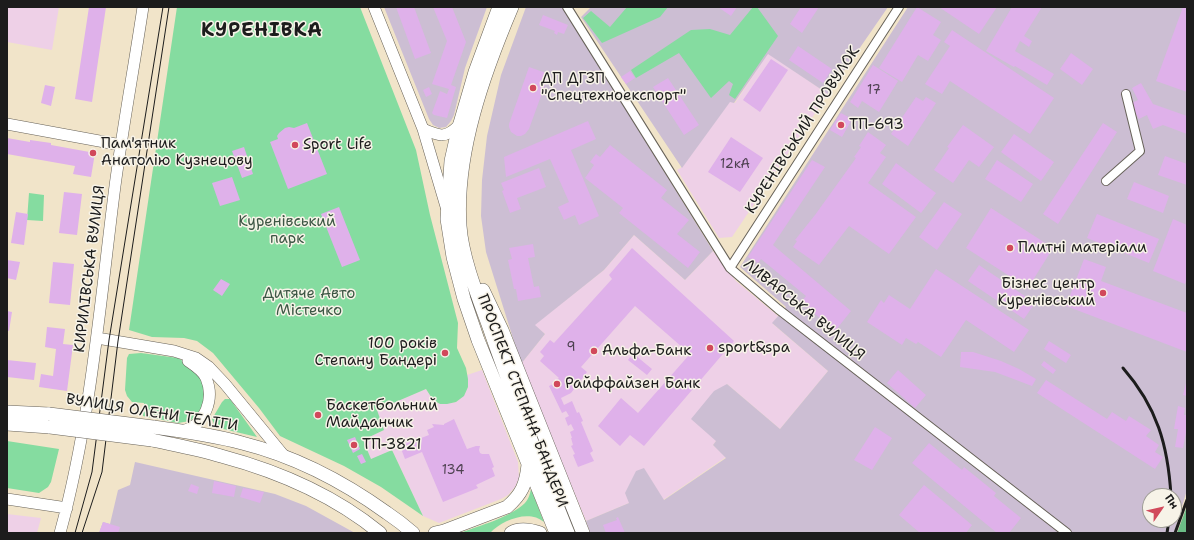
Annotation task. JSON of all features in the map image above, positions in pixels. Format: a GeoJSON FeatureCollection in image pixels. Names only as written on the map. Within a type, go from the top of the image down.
{"type":"FeatureCollection","features":[{"type":"Feature","properties":{"kind":"main road","name":"КИРИЛІВСЬКА ВУЛИЦЯ"},"geometry":{"type":"LineString","coordinates":[[60,533],[67,508],[83,433],[93,371],[121,145],[143,7]]}},
{"type":"Feature","properties":{"kind":"main road","name":"ПРОСПЕКТ СТЕПАНА БАНДЕРИ"},"geometry":{"type":"LineString","coordinates":[[374,7],[423,130],[447,211],[453,257],[464,299],[478,340],[556,533]]}},
{"type":"Feature","properties":{"kind":"main road"},"geometry":{"type":"LineString","coordinates":[[447,211],[451,161],[459,125],[475,72],[499,7]]}},
{"type":"Feature","properties":{"kind":"main road","name":"ПРОСПЕКТ СТЕПАНА БАНДЕРИ"},"geometry":{"type":"LineString","coordinates":[[512,7],[485,76],[469,133],[461,180],[460,227],[464,251],[476,293],[522,417],[568,533]]}},
{"type":"Feature","properties":{"kind":"main road"},"geometry":{"type":"LineString","coordinates":[[7,124],[121,145]]}},
{"type":"Feature","properties":{"kind":"main road"},"geometry":{"type":"LineString","coordinates":[[423,130],[443,135],[453,132],[459,125]]}},
{"type":"Feature","properties":{"kind":"main road"},"geometry":{"type":"LineString","coordinates":[[464,251],[502,330],[583,533]]}},
{"type":"Feature","properties":{"kind":"main road"},"geometry":{"type":"LineString","coordinates":[[97,338],[174,351],[196,358],[209,367],[225,384],[285,457]]}},
{"type":"Feature","properties":{"kind":"main road"},"geometry":{"type":"LineString","coordinates":[[174,351],[194,365],[206,377],[210,393],[208,409],[202,418],[190,429],[182,431]]}},
{"type":"Feature","properties":{"kind":"main road","name":"ВУЛИЦЯ ОЛЕНИ ТЕЛІГИ"},"geometry":{"type":"LineString","coordinates":[[7,412],[49,414],[152,427],[212,435],[244,443],[285,457],[322,473],[358,493],[411,531]]}},
{"type":"Feature","properties":{"kind":"main road","name":"ВУЛИЦЯ ОЛЕНИ ТЕЛІГИ"},"geometry":{"type":"LineString","coordinates":[[7,424],[50,427],[152,440],[220,455],[276,474],[307,487],[336,503],[380,533]]}},
{"type":"Feature","properties":{"kind":"main road"},"geometry":{"type":"LineString","coordinates":[[435,533],[508,507],[516,500],[523,490],[527,478],[528,465]]}},
{"type":"Feature","properties":{"kind":"main road"},"geometry":{"type":"LineString","coordinates":[[7,499],[67,508]]}},
{"type":"Feature","properties":{"kind":"main road"},"geometry":{"type":"LineString","coordinates":[[510,533],[530,529],[540,533]]}},
{"type":"Feature","properties":{"kind":"main road"},"geometry":{"type":"LineString","coordinates":[[411,531],[430,533]]}},
{"type":"Feature","properties":{"kind":"street","name":"ЛИВАРСЬКА ВУЛИЦЯ"},"geometry":{"type":"LineString","coordinates":[[567,7],[730,268],[778,309],[1067,533]]}},
{"type":"Feature","properties":{"kind":"street","name":"КУРЕНІВСЬКИЙ ПРОВУЛОК"},"geometry":{"type":"LineString","coordinates":[[730,268],[899,7]]}},
{"type":"Feature","properties":{"kind":"street"},"geometry":{"type":"LineString","coordinates":[[1106,181],[1140,151],[1126,94]]}},
{"type":"Feature","properties":{"kind":"shaded area"},"geometry":{"type":"Polygon","coordinates":[[[7,7],[59,7],[52,50],[7,42],[7,7]]]}},
{"type":"Feature","properties":{"kind":"shaded area"},"geometry":{"type":"Polygon","coordinates":[[[384,7],[487,7],[465,68],[454,115],[446,127],[439,128],[433,125],[429,119],[384,7]]]}},
{"type":"Feature","properties":{"kind":"shaded area"},"geometry":{"type":"Polygon","coordinates":[[[526,7],[563,7],[713,251],[685,280],[634,235],[604,270],[535,325],[545,334],[521,364],[486,252],[481,216],[482,180],[487,136],[501,75],[526,7]]]}},
{"type":"Feature","properties":{"kind":"shaded area"},"geometry":{"type":"Polygon","coordinates":[[[591,7],[888,7],[828,94],[768,54],[734,103],[730,102],[682,168],[581,17],[591,7]]]}},
{"type":"Feature","properties":{"kind":"shaded area"},"geometry":{"type":"Polygon","coordinates":[[[908,7],[1187,7],[1187,490],[1182,507],[1182,488],[1142,488],[1142,528],[1176,528],[1174,533],[590,533],[586,521],[629,503],[625,493],[636,471],[644,468],[664,500],[726,458],[713,445],[716,441],[691,419],[714,391],[727,384],[780,429],[828,371],[772,323],[786,307],[740,267],[908,7]]]}},
{"type":"Feature","properties":{"kind":"shaded area"},"geometry":{"type":"Polygon","coordinates":[[[768,53],[828,94],[732,237],[719,238],[677,170],[682,167],[730,101],[735,103],[768,53]]]}},
{"type":"Feature","properties":{"kind":"shaded area"},"geometry":{"type":"Polygon","coordinates":[[[634,235],[685,280],[713,251],[736,281],[778,316],[773,324],[828,371],[780,429],[727,384],[716,441],[713,445],[726,457],[663,500],[644,469],[629,503],[586,521],[521,364],[545,334],[534,325],[604,270],[634,235]]]}},
{"type":"Feature","properties":{"kind":"shaded area"},"geometry":{"type":"Polygon","coordinates":[[[482,370],[518,462],[519,478],[515,487],[508,495],[501,499],[439,523],[423,516],[392,450],[371,460],[362,440],[384,430],[376,410],[426,389],[433,400],[440,404],[456,402],[464,395],[468,387],[467,375],[482,370]]]}},
{"type":"Feature","properties":{"kind":"shaded area"},"geometry":{"type":"Polygon","coordinates":[[[135,462],[275,494],[306,506],[355,533],[99,533],[103,522],[110,524],[118,490],[130,485],[135,462]]]}},
{"type":"Feature","properties":{"kind":"shaded area"},"geometry":{"type":"Polygon","coordinates":[[[7,514],[41,518],[37,533],[7,533],[7,514]]]}},
{"type":"Feature","properties":{"kind":"green space","name":"Куренівський парк"},"geometry":{"type":"Polygon","coordinates":[[[177,7],[360,7],[416,150],[430,215],[458,323],[457,348],[466,368],[468,379],[468,387],[464,396],[456,402],[440,404],[433,400],[426,389],[377,410],[384,430],[363,440],[371,459],[392,450],[423,516],[381,487],[344,466],[280,436],[259,408],[213,353],[197,341],[184,338],[152,337],[129,330],[177,7]]]}},
{"type":"Feature","properties":{"kind":"green space"},"geometry":{"type":"Polygon","coordinates":[[[627,7],[668,7],[660,17],[602,43],[583,18],[591,11],[610,27],[627,7]]]}},
{"type":"Feature","properties":{"kind":"green space"},"geometry":{"type":"Polygon","coordinates":[[[753,7],[757,7],[778,36],[735,99],[729,95],[733,84],[729,81],[711,98],[679,53],[636,78],[631,70],[691,30],[710,29],[730,35],[753,7]]]}},
{"type":"Feature","properties":{"kind":"green space"},"geometry":{"type":"Polygon","coordinates":[[[29,193],[44,195],[43,221],[27,220],[29,193]]]}},
{"type":"Feature","properties":{"kind":"green space"},"geometry":{"type":"Polygon","coordinates":[[[141,353],[178,358],[186,363],[202,378],[206,400],[197,415],[190,421],[178,423],[143,416],[144,403],[132,402],[127,396],[125,390],[127,358],[129,354],[141,353]]]}},
{"type":"Feature","properties":{"kind":"green space"},"geometry":{"type":"Polygon","coordinates":[[[225,399],[230,399],[257,437],[215,427],[212,419],[225,399]]]}},
{"type":"Feature","properties":{"kind":"green space"},"geometry":{"type":"Polygon","coordinates":[[[7,441],[59,449],[51,482],[48,487],[39,493],[7,488],[7,441]]]}},
{"type":"Feature","properties":{"kind":"green space"},"geometry":{"type":"Polygon","coordinates":[[[531,489],[544,522],[531,516],[523,516],[508,520],[490,533],[460,533],[512,513],[525,503],[531,489]]]}},
{"type":"Feature","properties":{"kind":"green space"},"geometry":{"type":"Polygon","coordinates":[[[1187,506],[1187,533],[1177,533],[1179,528],[1182,528],[1182,520],[1187,506]]]}},
{"type":"Feature","properties":{"kind":"building"},"geometry":{"type":"Polygon","coordinates":[[[89,7],[106,7],[92,102],[75,99],[89,7]]]}},
{"type":"Feature","properties":{"kind":"building"},"geometry":{"type":"Polygon","coordinates":[[[396,7],[414,7],[431,53],[415,59],[396,7]]]}},
{"type":"Feature","properties":{"kind":"building"},"geometry":{"type":"Polygon","coordinates":[[[433,7],[452,7],[466,42],[451,85],[456,87],[447,118],[434,115],[432,113],[440,91],[447,94],[449,89],[432,84],[447,41],[433,7]]]}},
{"type":"Feature","properties":{"kind":"building"},"geometry":{"type":"Polygon","coordinates":[[[718,7],[737,7],[731,16],[718,7]]]}},
{"type":"Feature","properties":{"kind":"building"},"geometry":{"type":"Polygon","coordinates":[[[801,7],[819,7],[802,33],[790,24],[801,7]]]}},
{"type":"Feature","properties":{"kind":"building"},"geometry":{"type":"Polygon","coordinates":[[[917,7],[941,22],[933,35],[941,40],[928,61],[918,55],[902,82],[879,68],[917,7]]]}},
{"type":"Feature","properties":{"kind":"building"},"geometry":{"type":"Polygon","coordinates":[[[939,7],[997,7],[979,34],[939,7]]]}},
{"type":"Feature","properties":{"kind":"building"},"geometry":{"type":"Polygon","coordinates":[[[1012,7],[1042,7],[1024,36],[1032,41],[1029,47],[1020,41],[1015,51],[1054,74],[1047,85],[986,51],[1012,7]]]}},
{"type":"Feature","properties":{"kind":"building"},"geometry":{"type":"Polygon","coordinates":[[[1183,7],[1187,7],[1187,92],[1156,81],[1183,7]]]}},
{"type":"Feature","properties":{"kind":"building"},"geometry":{"type":"Polygon","coordinates":[[[543,15],[568,25],[564,34],[558,32],[557,35],[554,33],[555,31],[539,25],[543,15]]]}},
{"type":"Feature","properties":{"kind":"building"},"geometry":{"type":"Polygon","coordinates":[[[952,30],[1054,98],[1030,134],[950,81],[942,94],[925,84],[950,46],[944,42],[952,30]]]}},
{"type":"Feature","properties":{"kind":"building"},"geometry":{"type":"Polygon","coordinates":[[[798,46],[832,69],[823,83],[789,60],[798,46]]]}},
{"type":"Feature","properties":{"kind":"building"},"geometry":{"type":"Polygon","coordinates":[[[1071,53],[1093,69],[1082,85],[1060,69],[1071,53]]]}},
{"type":"Feature","properties":{"kind":"building"},"geometry":{"type":"Polygon","coordinates":[[[771,59],[788,70],[760,112],[743,100],[771,59]]]}},
{"type":"Feature","properties":{"kind":"building"},"geometry":{"type":"Polygon","coordinates":[[[873,65],[898,81],[879,112],[862,101],[858,108],[850,102],[873,65]]]}},
{"type":"Feature","properties":{"kind":"building"},"geometry":{"type":"Polygon","coordinates":[[[529,67],[549,74],[529,129],[525,134],[517,136],[511,132],[509,124],[529,67]]]}},
{"type":"Feature","properties":{"kind":"building"},"geometry":{"type":"Polygon","coordinates":[[[630,71],[635,78],[626,84],[621,77],[630,71]]]}},
{"type":"Feature","properties":{"kind":"building"},"geometry":{"type":"Polygon","coordinates":[[[668,78],[699,125],[684,135],[653,87],[668,78]]]}},
{"type":"Feature","properties":{"kind":"building"},"geometry":{"type":"Polygon","coordinates":[[[1141,83],[1153,104],[1187,116],[1187,134],[1163,125],[1153,129],[1147,115],[1139,119],[1130,104],[1138,100],[1132,88],[1141,83]]]}},
{"type":"Feature","properties":{"kind":"building"},"geometry":{"type":"Polygon","coordinates":[[[45,85],[55,87],[51,106],[41,103],[45,85]]]}},
{"type":"Feature","properties":{"kind":"building"},"geometry":{"type":"Polygon","coordinates":[[[429,87],[432,94],[426,97],[423,90],[429,87]]]}},
{"type":"Feature","properties":{"kind":"building"},"geometry":{"type":"Polygon","coordinates":[[[916,97],[923,101],[926,97],[936,103],[908,146],[891,134],[916,97]]]}},
{"type":"Feature","properties":{"kind":"building","name":"ТП-693"},"geometry":{"type":"Polygon","coordinates":[[[841,113],[852,119],[842,137],[830,130],[841,113]]]}},
{"type":"Feature","properties":{"kind":"building"},"geometry":{"type":"Polygon","coordinates":[[[588,121],[596,139],[571,150],[599,216],[579,225],[575,215],[564,220],[558,207],[569,202],[550,159],[506,177],[504,157],[588,121]]]}},
{"type":"Feature","properties":{"kind":"building"},"geometry":{"type":"Polygon","coordinates":[[[307,123],[327,174],[288,189],[270,142],[278,139],[277,136],[285,128],[294,128],[307,123]]]}},
{"type":"Feature","properties":{"kind":"building"},"geometry":{"type":"Polygon","coordinates":[[[1103,123],[1117,132],[1058,224],[1043,214],[1103,123]]]}},
{"type":"Feature","properties":{"kind":"building"},"geometry":{"type":"Polygon","coordinates":[[[963,125],[994,147],[979,167],[969,160],[953,183],[934,170],[949,148],[947,147],[963,125]]]}},
{"type":"Feature","properties":{"kind":"building"},"geometry":{"type":"Polygon","coordinates":[[[868,132],[886,145],[880,153],[886,157],[868,183],[916,217],[889,254],[849,226],[819,265],[793,247],[797,241],[795,240],[856,158],[854,157],[861,147],[859,146],[868,132]]]}},
{"type":"Feature","properties":{"kind":"building"},"geometry":{"type":"Polygon","coordinates":[[[1014,134],[1054,162],[1041,181],[1001,152],[1014,134]]]}},
{"type":"Feature","properties":{"kind":"building"},"geometry":{"type":"Polygon","coordinates":[[[731,137],[763,158],[740,192],[708,172],[731,137]]]}},
{"type":"Feature","properties":{"kind":"building"},"geometry":{"type":"Polygon","coordinates":[[[7,138],[30,142],[30,140],[51,143],[51,145],[95,153],[91,177],[73,174],[75,166],[7,154],[7,138]]]}},
{"type":"Feature","properties":{"kind":"building"},"geometry":{"type":"Polygon","coordinates":[[[610,145],[667,190],[661,198],[689,220],[677,234],[700,252],[688,268],[619,213],[623,208],[585,178],[594,165],[590,162],[596,154],[600,157],[610,145]]]}},
{"type":"Feature","properties":{"kind":"building"},"geometry":{"type":"Polygon","coordinates":[[[244,147],[253,174],[242,178],[232,151],[244,147]]]}},
{"type":"Feature","properties":{"kind":"building"},"geometry":{"type":"Polygon","coordinates":[[[1165,156],[1187,164],[1187,185],[1158,175],[1165,156]]]}},
{"type":"Feature","properties":{"kind":"building"},"geometry":{"type":"Polygon","coordinates":[[[812,160],[825,167],[773,245],[851,311],[835,331],[801,302],[806,296],[761,259],[758,263],[748,257],[812,160]]]}},
{"type":"Feature","properties":{"kind":"building"},"geometry":{"type":"Polygon","coordinates":[[[997,160],[1033,184],[1021,202],[985,179],[997,160]]]}},
{"type":"Feature","properties":{"kind":"building"},"geometry":{"type":"Polygon","coordinates":[[[896,163],[936,193],[921,213],[882,184],[896,163]]]}},
{"type":"Feature","properties":{"kind":"building"},"geometry":{"type":"Polygon","coordinates":[[[539,168],[546,187],[517,198],[521,209],[510,213],[502,191],[504,190],[501,183],[539,168]]]}},
{"type":"Feature","properties":{"kind":"building"},"geometry":{"type":"Polygon","coordinates":[[[232,177],[240,200],[220,206],[212,183],[232,177]]]}},
{"type":"Feature","properties":{"kind":"building"},"geometry":{"type":"Polygon","coordinates":[[[1134,182],[1169,196],[1163,213],[1127,199],[1134,182]]]}},
{"type":"Feature","properties":{"kind":"building"},"geometry":{"type":"Polygon","coordinates":[[[64,192],[82,194],[77,235],[59,233],[64,192]]]}},
{"type":"Feature","properties":{"kind":"building"},"geometry":{"type":"Polygon","coordinates":[[[944,202],[962,214],[937,250],[919,237],[944,202]]]}},
{"type":"Feature","properties":{"kind":"building"},"geometry":{"type":"Polygon","coordinates":[[[339,207],[360,260],[342,267],[321,214],[339,207]]]}},
{"type":"Feature","properties":{"kind":"building","name":"Плитні матеріали"},"geometry":{"type":"Polygon","coordinates":[[[991,208],[1053,248],[1028,288],[966,248],[991,208]]]}},
{"type":"Feature","properties":{"kind":"building"},"geometry":{"type":"Polygon","coordinates":[[[16,212],[28,214],[24,245],[11,243],[16,212]]]}},
{"type":"Feature","properties":{"kind":"building"},"geometry":{"type":"Polygon","coordinates":[[[1097,214],[1159,239],[1149,263],[1087,238],[1097,214]]]}},
{"type":"Feature","properties":{"kind":"building"},"geometry":{"type":"Polygon","coordinates":[[[1173,219],[1187,225],[1187,278],[1185,284],[1153,271],[1173,219]]]}},
{"type":"Feature","properties":{"kind":"building"},"geometry":{"type":"Polygon","coordinates":[[[533,244],[535,257],[528,258],[534,287],[539,286],[541,297],[518,301],[508,260],[512,259],[509,248],[533,244]]]}},
{"type":"Feature","properties":{"kind":"building"},"geometry":{"type":"Polygon","coordinates":[[[632,248],[734,341],[644,446],[630,435],[620,446],[598,426],[621,398],[638,413],[690,354],[635,306],[581,367],[587,372],[571,393],[561,398],[564,405],[572,401],[577,413],[579,412],[583,421],[581,422],[593,451],[590,453],[594,461],[578,467],[573,455],[575,454],[571,446],[573,445],[570,432],[574,430],[571,424],[568,426],[565,418],[569,416],[566,411],[562,413],[549,386],[555,383],[554,381],[559,378],[540,361],[544,356],[540,352],[550,340],[554,343],[612,279],[609,275],[632,248]]]}},
{"type":"Feature","properties":{"kind":"building","name":"Бізнес центр Куренівський"},"geometry":{"type":"Polygon","coordinates":[[[1084,259],[1106,267],[1101,281],[1187,313],[1187,352],[1066,306],[1084,259]]]}},
{"type":"Feature","properties":{"kind":"building"},"geometry":{"type":"Polygon","coordinates":[[[7,260],[20,262],[16,280],[7,278],[7,260]]]}},
{"type":"Feature","properties":{"kind":"building"},"geometry":{"type":"Polygon","coordinates":[[[53,262],[74,264],[70,305],[49,303],[53,262]]]}},
{"type":"Feature","properties":{"kind":"building"},"geometry":{"type":"Polygon","coordinates":[[[979,265],[1035,303],[1024,319],[968,281],[979,265]]]}},
{"type":"Feature","properties":{"kind":"building"},"geometry":{"type":"Polygon","coordinates":[[[936,269],[1029,330],[1014,352],[966,320],[941,357],[918,342],[916,344],[906,338],[902,345],[867,322],[881,300],[884,303],[889,295],[910,309],[936,269]]]}},
{"type":"Feature","properties":{"kind":"building"},"geometry":{"type":"Polygon","coordinates":[[[221,279],[230,284],[222,296],[213,290],[221,279]]]}},
{"type":"Feature","properties":{"kind":"building"},"geometry":{"type":"Polygon","coordinates":[[[7,311],[12,312],[9,331],[7,330],[7,311]]]}},
{"type":"Feature","properties":{"kind":"building"},"geometry":{"type":"Polygon","coordinates":[[[47,327],[65,329],[63,344],[73,345],[67,391],[39,387],[41,374],[53,376],[56,349],[45,347],[47,327]]]}},
{"type":"Feature","properties":{"kind":"building"},"geometry":{"type":"Polygon","coordinates":[[[1049,341],[1071,355],[1066,363],[1044,349],[1049,341]]]}},
{"type":"Feature","properties":{"kind":"building"},"geometry":{"type":"Polygon","coordinates":[[[961,352],[973,352],[1001,361],[1036,379],[1032,386],[995,372],[960,367],[961,352]]]}},
{"type":"Feature","properties":{"kind":"building"},"geometry":{"type":"Polygon","coordinates":[[[635,355],[652,369],[647,375],[628,360],[630,357],[632,359],[635,355]]]}},
{"type":"Feature","properties":{"kind":"building"},"geometry":{"type":"Polygon","coordinates":[[[7,360],[36,363],[34,380],[7,377],[7,360]]]}},
{"type":"Feature","properties":{"kind":"building"},"geometry":{"type":"Polygon","coordinates":[[[1044,361],[1056,370],[1053,374],[1041,365],[1044,361]]]}},
{"type":"Feature","properties":{"kind":"building"},"geometry":{"type":"Polygon","coordinates":[[[898,370],[926,395],[915,408],[887,383],[898,370]]]}},
{"type":"Feature","properties":{"kind":"building"},"geometry":{"type":"Polygon","coordinates":[[[1046,380],[1107,419],[1112,412],[1126,421],[1129,416],[1151,430],[1146,436],[1159,445],[1155,452],[1163,457],[1155,469],[1037,393],[1046,380]]]}},
{"type":"Feature","properties":{"kind":"building"},"geometry":{"type":"Polygon","coordinates":[[[1186,383],[1187,384],[1187,396],[1183,395],[1186,383]]]}},
{"type":"Feature","properties":{"kind":"building"},"geometry":{"type":"Polygon","coordinates":[[[1178,406],[1185,408],[1184,415],[1187,415],[1187,427],[1183,448],[1175,447],[1178,429],[1174,429],[1178,406]]]}},
{"type":"Feature","properties":{"kind":"building"},"geometry":{"type":"Polygon","coordinates":[[[454,419],[467,449],[480,446],[480,453],[489,454],[494,467],[492,468],[495,476],[476,485],[478,488],[443,502],[422,452],[405,459],[400,446],[429,435],[427,430],[434,427],[432,424],[444,425],[454,419]]]}},
{"type":"Feature","properties":{"kind":"building"},"geometry":{"type":"Polygon","coordinates":[[[875,427],[892,438],[872,470],[854,460],[875,427]]]}},
{"type":"Feature","properties":{"kind":"building","name":"ТП-3821"},"geometry":{"type":"Polygon","coordinates":[[[355,437],[360,449],[353,453],[347,440],[355,437]]]}},
{"type":"Feature","properties":{"kind":"building"},"geometry":{"type":"Polygon","coordinates":[[[929,443],[962,470],[964,467],[996,493],[994,496],[1021,518],[1009,533],[997,533],[912,463],[929,443]]]}},
{"type":"Feature","properties":{"kind":"building"},"geometry":{"type":"Polygon","coordinates":[[[362,454],[366,462],[361,464],[357,456],[362,454]]]}},
{"type":"Feature","properties":{"kind":"building"},"geometry":{"type":"Polygon","coordinates":[[[214,481],[236,486],[234,497],[212,493],[214,481]]]}},
{"type":"Feature","properties":{"kind":"building"},"geometry":{"type":"Polygon","coordinates":[[[191,484],[199,487],[197,494],[188,491],[191,484]]]}},
{"type":"Feature","properties":{"kind":"building"},"geometry":{"type":"Polygon","coordinates":[[[924,485],[972,525],[966,533],[920,533],[899,515],[924,485]]]}},
{"type":"Feature","properties":{"kind":"building"},"geometry":{"type":"Polygon","coordinates":[[[243,488],[264,492],[260,503],[240,497],[243,488]]]}},
{"type":"Feature","properties":{"kind":"building"},"geometry":{"type":"Polygon","coordinates":[[[618,517],[625,533],[606,533],[603,525],[617,520],[616,518],[618,517]]]}},
{"type":"Feature","properties":{"kind":"building"},"geometry":{"type":"Polygon","coordinates":[[[103,522],[120,527],[118,533],[99,533],[103,522]]]}},
{"type":"Feature","properties":{"kind":"tram line"},"geometry":{"type":"LineString","coordinates":[[75,533],[92,472],[109,340],[163,7]]}},
{"type":"Feature","properties":{"kind":"tram line"},"geometry":{"type":"LineString","coordinates":[[82,533],[102,472],[118,341],[169,7]]}},
{"type":"Feature","properties":{"kind":"railway"},"geometry":{"type":"LineString","coordinates":[[1123,368],[1144,397],[1159,428],[1167,460],[1170,488]]}},
{"type":"Feature","properties":{"kind":"railway"},"geometry":{"type":"LineString","coordinates":[[1175,533],[1187,500]]}},
{"type":"Feature","properties":{"kind":"railway"},"geometry":{"type":"LineString","coordinates":[[1167,533],[1168,528]]}},
{"type":"Feature","properties":{"kind":"place","name":"ДП ДГЗП \"Спецтехноекспорт\""},"geometry":{"type":"Point","coordinates":[533,88]}},
{"type":"Feature","properties":{"kind":"place","name":"ТП-693"},"geometry":{"type":"Point","coordinates":[841,125]}},
{"type":"Feature","properties":{"kind":"place","name":"Sport Life"},"geometry":{"type":"Point","coordinates":[295,145]}},
{"type":"Feature","properties":{"kind":"place","name":"Пам'ятник Анатолію Кузнецову"},"geometry":{"type":"Point","coordinates":[93,153]}},
{"type":"Feature","properties":{"kind":"place","name":"Плитні матеріали"},"geometry":{"type":"Point","coordinates":[1010,248]}},
{"type":"Feature","properties":{"kind":"place","name":"Бізнес центр Куренівський"},"geometry":{"type":"Point","coordinates":[1103,293]}},
{"type":"Feature","properties":{"kind":"place","name":"sport&spa"},"geometry":{"type":"Point","coordinates":[710,348]}},
{"type":"Feature","properties":{"kind":"place","name":"Альфа-Банк"},"geometry":{"type":"Point","coordinates":[594,351]}},
{"type":"Feature","properties":{"kind":"place","name":"100 років Степану Бандері"},"geometry":{"type":"Point","coordinates":[445,353]}},
{"type":"Feature","properties":{"kind":"place","name":"Райффайзен Банк"},"geometry":{"type":"Point","coordinates":[557,384]}},
{"type":"Feature","properties":{"kind":"place","name":"Баскетбольний Майданчик"},"geometry":{"type":"Point","coordinates":[318,415]}},
{"type":"Feature","properties":{"kind":"place","name":"ТП-3821"},"geometry":{"type":"Point","coordinates":[354,445]}},
{"type":"Feature","properties":{"kind":"district","name":"КУРЕНІВКА"},"geometry":{"type":"Point","coordinates":[262,31]}},
{"type":"Feature","properties":{"kind":"park label","name":"Дитяче Авто Містечко"},"geometry":{"type":"Point","coordinates":[309,302]}}]}
